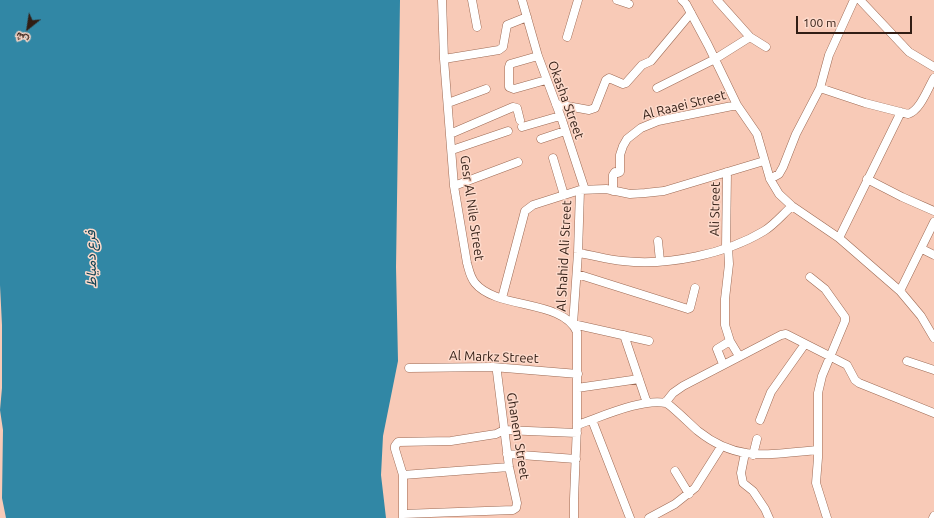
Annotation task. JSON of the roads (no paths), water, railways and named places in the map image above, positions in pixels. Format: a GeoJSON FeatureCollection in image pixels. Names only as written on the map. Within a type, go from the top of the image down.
{"type":"FeatureCollection","features":[{"type":"Feature","properties":{"kind":"street","name":"Gesr Al Nile Street"},"geometry":{"type":"LineString","coordinates":[[442,0],[444,59],[454,186],[469,273],[482,290],[491,295],[542,308],[561,315],[573,324]]}},
{"type":"Feature","properties":{"kind":"street"},"geometry":{"type":"LineString","coordinates":[[472,0],[477,27]]}},
{"type":"Feature","properties":{"kind":"street","name":"Okasha Street"},"geometry":{"type":"LineString","coordinates":[[522,0],[527,17],[537,38],[538,56],[565,131],[582,190]]}},
{"type":"Feature","properties":{"kind":"street"},"geometry":{"type":"LineString","coordinates":[[567,37],[578,0]]}},
{"type":"Feature","properties":{"kind":"street"},"geometry":{"type":"LineString","coordinates":[[617,0],[629,4]]}},
{"type":"Feature","properties":{"kind":"street"},"geometry":{"type":"LineString","coordinates":[[717,0],[750,37],[766,47]]}},
{"type":"Feature","properties":{"kind":"street"},"geometry":{"type":"LineString","coordinates":[[770,179],[779,174],[783,168],[796,134],[820,88],[829,55],[854,0]]}},
{"type":"Feature","properties":{"kind":"street"},"geometry":{"type":"LineString","coordinates":[[860,0],[909,52],[934,66]]}},
{"type":"Feature","properties":{"kind":"street"},"geometry":{"type":"LineString","coordinates":[[686,1],[737,105],[757,134],[770,179],[779,194],[792,206],[839,238],[900,291],[921,316],[934,338]]}},
{"type":"Feature","properties":{"kind":"street"},"geometry":{"type":"LineString","coordinates":[[556,104],[591,110],[595,108],[606,80],[609,78],[623,84],[626,83],[642,65],[651,61],[691,13]]}},
{"type":"Feature","properties":{"kind":"street"},"geometry":{"type":"LineString","coordinates":[[444,59],[499,50],[503,47],[507,25],[527,17]]}},
{"type":"Feature","properties":{"kind":"street"},"geometry":{"type":"LineString","coordinates":[[657,88],[715,60],[750,37]]}},
{"type":"Feature","properties":{"kind":"street"},"geometry":{"type":"LineString","coordinates":[[538,56],[510,64],[509,87],[514,89],[546,80]]}},
{"type":"Feature","properties":{"kind":"street"},"geometry":{"type":"LineString","coordinates":[[820,88],[865,103],[911,114],[918,108],[934,78]]}},
{"type":"Feature","properties":{"kind":"street"},"geometry":{"type":"LineString","coordinates":[[448,103],[486,89]]}},
{"type":"Feature","properties":{"kind":"street","name":"Al Raaei Street"},"geometry":{"type":"LineString","coordinates":[[613,191],[612,175],[614,172],[620,172],[620,155],[623,146],[633,133],[658,121],[737,105]]}},
{"type":"Feature","properties":{"kind":"street"},"geometry":{"type":"LineString","coordinates":[[450,134],[513,107],[517,108],[521,123],[560,116]]}},
{"type":"Feature","properties":{"kind":"street"},"geometry":{"type":"LineString","coordinates":[[839,238],[901,112]]}},
{"type":"Feature","properties":{"kind":"street"},"geometry":{"type":"LineString","coordinates":[[452,150],[508,131]]}},
{"type":"Feature","properties":{"kind":"street"},"geometry":{"type":"LineString","coordinates":[[541,139],[565,131]]}},
{"type":"Feature","properties":{"kind":"street"},"geometry":{"type":"LineString","coordinates":[[553,158],[564,195]]}},
{"type":"Feature","properties":{"kind":"street"},"geometry":{"type":"LineString","coordinates":[[502,298],[525,211],[533,205],[582,190],[606,190],[630,194],[645,194],[664,191],[764,161]]}},
{"type":"Feature","properties":{"kind":"street"},"geometry":{"type":"LineString","coordinates":[[454,186],[518,162]]}},
{"type":"Feature","properties":{"kind":"street","name":"Ali Street"},"geometry":{"type":"LineString","coordinates":[[727,172],[727,247],[729,264],[725,299],[725,325],[730,341],[739,356]]}},
{"type":"Feature","properties":{"kind":"street"},"geometry":{"type":"LineString","coordinates":[[867,179],[934,211]]}},
{"type":"Feature","properties":{"kind":"street","name":"Al Shahid Ali Street"},"geometry":{"type":"LineString","coordinates":[[573,324],[582,190]]}},
{"type":"Feature","properties":{"kind":"street"},"geometry":{"type":"LineString","coordinates":[[578,253],[623,261],[646,262],[696,256],[745,241],[766,230],[792,206]]}},
{"type":"Feature","properties":{"kind":"street"},"geometry":{"type":"LineString","coordinates":[[900,291],[934,222]]}},
{"type":"Feature","properties":{"kind":"street"},"geometry":{"type":"LineString","coordinates":[[658,241],[660,261]]}},
{"type":"Feature","properties":{"kind":"street"},"geometry":{"type":"LineString","coordinates":[[922,249],[934,255]]}},
{"type":"Feature","properties":{"kind":"street"},"geometry":{"type":"LineString","coordinates":[[577,274],[688,309],[690,308],[695,288]]}},
{"type":"Feature","properties":{"kind":"street"},"geometry":{"type":"LineString","coordinates":[[810,277],[825,289],[845,317],[845,321],[830,357],[818,393],[818,458],[816,484],[827,518]]}},
{"type":"Feature","properties":{"kind":"street"},"geometry":{"type":"LineString","coordinates":[[573,324],[649,341]]}},
{"type":"Feature","properties":{"kind":"street"},"geometry":{"type":"LineString","coordinates":[[573,324],[578,336],[574,518]]}},
{"type":"Feature","properties":{"kind":"street"},"geometry":{"type":"LineString","coordinates":[[665,403],[678,389],[723,364],[784,334],[847,365],[855,380],[859,383],[934,413]]}},
{"type":"Feature","properties":{"kind":"street"},"geometry":{"type":"LineString","coordinates":[[624,335],[647,402]]}},
{"type":"Feature","properties":{"kind":"street"},"geometry":{"type":"LineString","coordinates":[[723,364],[717,349],[730,341]]}},
{"type":"Feature","properties":{"kind":"street"},"geometry":{"type":"LineString","coordinates":[[760,420],[771,392],[805,344]]}},
{"type":"Feature","properties":{"kind":"street"},"geometry":{"type":"LineString","coordinates":[[908,361],[934,370]]}},
{"type":"Feature","properties":{"kind":"street","name":"Al Markz Street"},"geometry":{"type":"LineString","coordinates":[[409,368],[494,367],[578,374]]}},
{"type":"Feature","properties":{"kind":"street","name":"Ghanem Street"},"geometry":{"type":"LineString","coordinates":[[467,515],[513,510],[516,508],[517,503],[507,454],[497,372]]}},
{"type":"Feature","properties":{"kind":"street"},"geometry":{"type":"LineString","coordinates":[[578,388],[639,379]]}},
{"type":"Feature","properties":{"kind":"street"},"geometry":{"type":"LineString","coordinates":[[467,515],[403,516],[403,474],[395,450],[395,446],[398,442],[451,440],[496,434],[504,430],[577,429],[592,420],[647,402],[665,403],[670,405],[706,438],[721,447],[749,454],[818,450]]}},
{"type":"Feature","properties":{"kind":"street"},"geometry":{"type":"LineString","coordinates":[[592,420],[630,518]]}},
{"type":"Feature","properties":{"kind":"street"},"geometry":{"type":"LineString","coordinates":[[757,439],[741,473],[743,483],[753,491],[765,509],[768,518]]}},
{"type":"Feature","properties":{"kind":"street"},"geometry":{"type":"LineString","coordinates":[[649,518],[675,504],[689,494],[704,476],[721,447]]}},
{"type":"Feature","properties":{"kind":"street"},"geometry":{"type":"LineString","coordinates":[[507,454],[576,459]]}},
{"type":"Feature","properties":{"kind":"street"},"geometry":{"type":"LineString","coordinates":[[403,474],[509,467]]}},
{"type":"Feature","properties":{"kind":"street"},"geometry":{"type":"LineString","coordinates":[[675,471],[689,494]]}},
{"type":"Feature","properties":{"kind":"water","name":"فرع دمياط"},"geometry":{"type":"Polygon","coordinates":[[[0,0],[400,0],[396,267],[398,361],[383,436],[381,475],[386,518],[6,518],[2,498],[3,430],[0,410],[2,388],[2,325],[0,285],[0,0]]]}}]}
